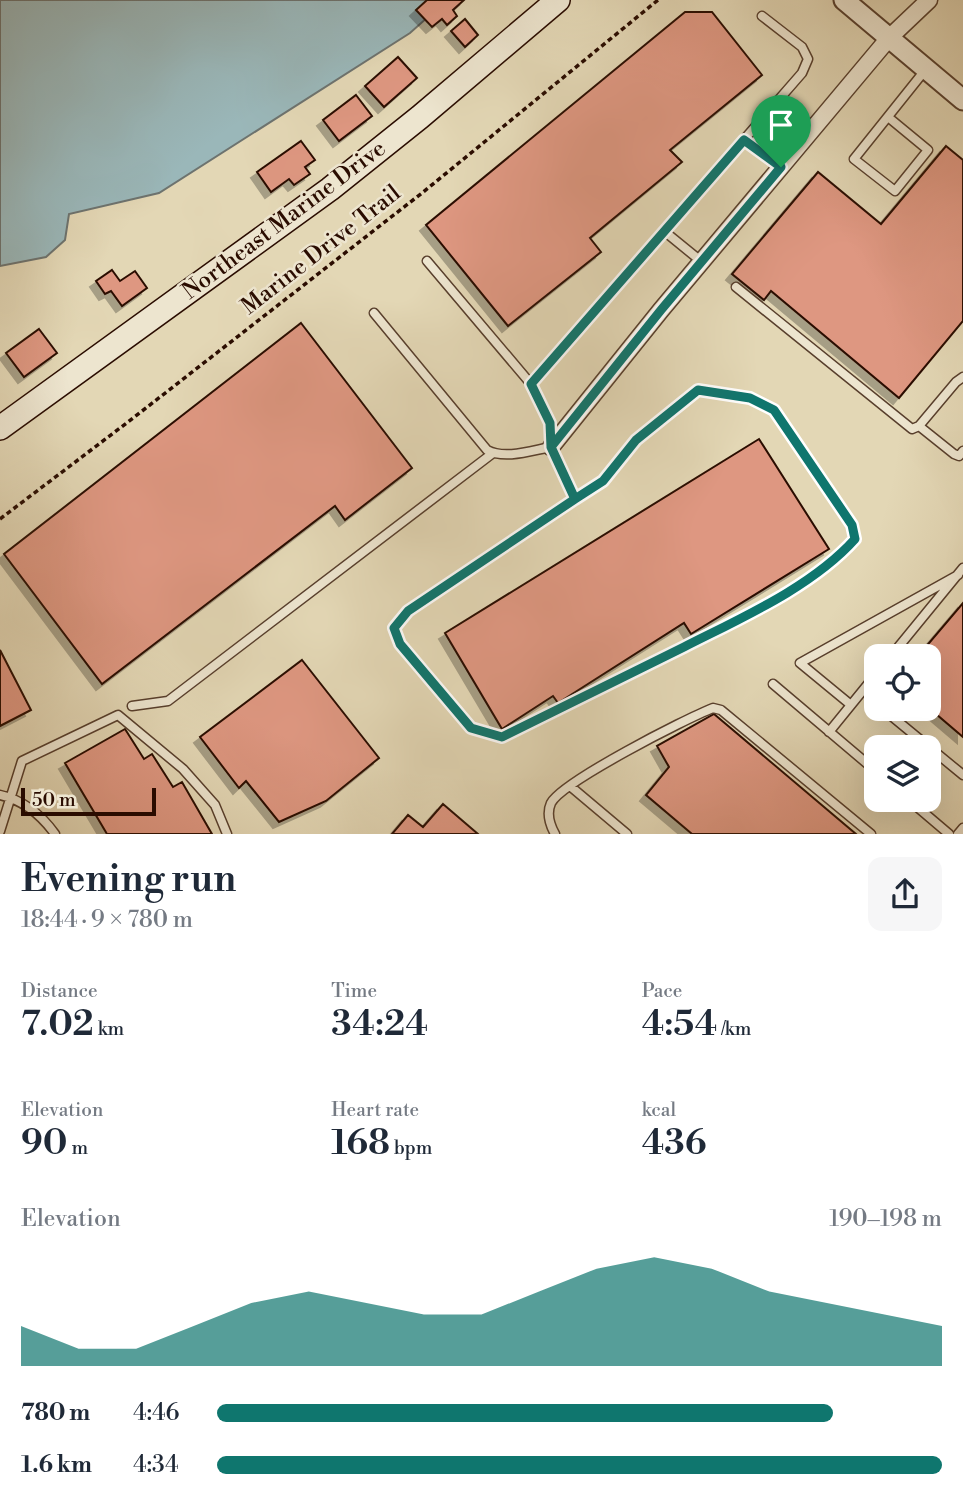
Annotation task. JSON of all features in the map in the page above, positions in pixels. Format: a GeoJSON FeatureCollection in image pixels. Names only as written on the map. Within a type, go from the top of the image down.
{"type":"FeatureCollection","features":[{"type":"Feature","properties":{"kind":"main road","name":"Northeast Marine Drive"},"geometry":{"type":"LineString","coordinates":[[0,428],[330,189],[558,0]]}},
{"type":"Feature","properties":{"kind":"street"},"geometry":{"type":"LineString","coordinates":[[844,0],[926,69],[960,92]]}},
{"type":"Feature","properties":{"kind":"street"},"geometry":{"type":"LineString","coordinates":[[551,447],[889,38],[929,0]]}},
{"type":"Feature","properties":{"kind":"lane"},"geometry":{"type":"LineString","coordinates":[[531,384],[802,73],[808,59],[802,47],[762,16]]}},
{"type":"Feature","properties":{"kind":"lane"},"geometry":{"type":"LineString","coordinates":[[888,117],[928,150],[895,191],[854,159],[926,69]]}},
{"type":"Feature","properties":{"kind":"lane"},"geometry":{"type":"LineString","coordinates":[[744,140],[781,167]]}},
{"type":"Feature","properties":{"kind":"lane"},"geometry":{"type":"LineString","coordinates":[[664,231],[702,261]]}},
{"type":"Feature","properties":{"kind":"lane"},"geometry":{"type":"LineString","coordinates":[[427,261],[531,384],[550,423],[551,447],[575,499]]}},
{"type":"Feature","properties":{"kind":"lane"},"geometry":{"type":"LineString","coordinates":[[736,288],[912,429],[919,426],[963,377]]}},
{"type":"Feature","properties":{"kind":"lane"},"geometry":{"type":"LineString","coordinates":[[374,313],[475,437],[493,453]]}},
{"type":"Feature","properties":{"kind":"lane"},"geometry":{"type":"LineString","coordinates":[[698,390],[750,398],[774,410],[852,525],[855,539],[841,554],[801,583],[732,623],[502,737],[471,728],[400,644],[394,628],[408,611],[575,499],[603,481],[636,440],[698,390]]}},
{"type":"Feature","properties":{"kind":"lane"},"geometry":{"type":"LineString","coordinates":[[919,426],[954,454],[959,456],[963,451]]}},
{"type":"Feature","properties":{"kind":"lane"},"geometry":{"type":"LineString","coordinates":[[132,706],[168,701],[493,453],[516,453],[551,447]]}},
{"type":"Feature","properties":{"kind":"lane"},"geometry":{"type":"LineString","coordinates":[[901,644],[960,571]]}},
{"type":"Feature","properties":{"kind":"lane"},"geometry":{"type":"LineString","coordinates":[[851,705],[800,663],[960,571]]}},
{"type":"Feature","properties":{"kind":"lane"},"geometry":{"type":"LineString","coordinates":[[773,684],[864,761]]}},
{"type":"Feature","properties":{"kind":"lane"},"geometry":{"type":"LineString","coordinates":[[829,732],[864,689]]}},
{"type":"Feature","properties":{"kind":"lane"},"geometry":{"type":"LineString","coordinates":[[555,834],[549,821],[551,804],[570,786],[641,744],[713,708],[721,710],[871,834]]}},
{"type":"Feature","properties":{"kind":"lane"},"geometry":{"type":"LineString","coordinates":[[0,831],[22,761],[118,715],[183,769],[215,805],[227,834]]}},
{"type":"Feature","properties":{"kind":"lane"},"geometry":{"type":"LineString","coordinates":[[897,721],[963,775]]}},
{"type":"Feature","properties":{"kind":"lane"},"geometry":{"type":"LineString","coordinates":[[570,786],[627,834]]}},
{"type":"Feature","properties":{"kind":"lane"},"geometry":{"type":"LineString","coordinates":[[0,795],[11,797],[43,818],[55,834]]}},
{"type":"Feature","properties":{"kind":"lane"},"geometry":{"type":"LineString","coordinates":[[923,812],[949,834]]}},
{"type":"Feature","properties":{"kind":"lane"},"geometry":{"type":"LineString","coordinates":[[958,834],[963,828]]}},
{"type":"Feature","properties":{"kind":"path","name":"Marine Drive Trail"},"geometry":{"type":"LineString","coordinates":[[0,519],[422,194],[658,0]]}},
{"type":"Feature","properties":{"kind":"water"},"geometry":{"type":"Polygon","coordinates":[[[0,0],[447,0],[410,33],[159,193],[69,214],[65,240],[46,257],[0,266],[0,0]]]}},
{"type":"Feature","properties":{"kind":"building"},"geometry":{"type":"Polygon","coordinates":[[[427,0],[464,0],[453,10],[457,16],[447,25],[442,19],[432,27],[416,10],[427,0]]]}},
{"type":"Feature","properties":{"kind":"building"},"geometry":{"type":"Polygon","coordinates":[[[685,12],[712,12],[762,75],[670,150],[682,162],[590,238],[601,252],[508,326],[426,225],[685,12]]]}},
{"type":"Feature","properties":{"kind":"building"},"geometry":{"type":"Polygon","coordinates":[[[465,19],[478,35],[465,47],[451,31],[465,19]]]}},
{"type":"Feature","properties":{"kind":"building"},"geometry":{"type":"Polygon","coordinates":[[[398,57],[417,78],[384,107],[365,86],[398,57]]]}},
{"type":"Feature","properties":{"kind":"building"},"geometry":{"type":"Polygon","coordinates":[[[356,95],[372,116],[339,141],[323,120],[356,95]]]}},
{"type":"Feature","properties":{"kind":"building"},"geometry":{"type":"Polygon","coordinates":[[[301,141],[315,160],[305,167],[310,174],[294,185],[289,179],[271,192],[257,172],[301,141]]]}},
{"type":"Feature","properties":{"kind":"building"},"geometry":{"type":"Polygon","coordinates":[[[946,146],[963,160],[963,321],[899,398],[771,291],[764,300],[732,274],[818,172],[881,224],[946,146]]]}},
{"type":"Feature","properties":{"kind":"building"},"geometry":{"type":"Polygon","coordinates":[[[112,270],[120,281],[135,271],[147,288],[122,306],[111,291],[105,294],[96,281],[112,270]]]}},
{"type":"Feature","properties":{"kind":"building"},"geometry":{"type":"Polygon","coordinates":[[[301,323],[412,468],[345,520],[335,506],[102,684],[4,554],[301,323]]]}},
{"type":"Feature","properties":{"kind":"building"},"geometry":{"type":"Polygon","coordinates":[[[39,329],[57,353],[24,377],[6,353],[39,329]]]}},
{"type":"Feature","properties":{"kind":"building"},"geometry":{"type":"Polygon","coordinates":[[[759,439],[829,549],[691,634],[684,623],[558,703],[553,696],[502,729],[445,633],[759,439]]]}},
{"type":"Feature","properties":{"kind":"building"},"geometry":{"type":"Polygon","coordinates":[[[963,603],[963,737],[941,718],[941,644],[928,644],[963,603]]]}},
{"type":"Feature","properties":{"kind":"building"},"geometry":{"type":"Polygon","coordinates":[[[0,650],[31,710],[0,726],[0,650]]]}},
{"type":"Feature","properties":{"kind":"building"},"geometry":{"type":"Polygon","coordinates":[[[302,660],[379,758],[326,801],[279,822],[246,781],[239,788],[200,737],[302,660]]]}},
{"type":"Feature","properties":{"kind":"building"},"geometry":{"type":"Polygon","coordinates":[[[714,714],[856,834],[692,834],[646,795],[669,767],[657,746],[714,714]]]}},
{"type":"Feature","properties":{"kind":"building"},"geometry":{"type":"Polygon","coordinates":[[[125,729],[144,759],[152,754],[173,787],[182,782],[212,834],[107,834],[65,763],[125,729]]]}},
{"type":"Feature","properties":{"kind":"building"},"geometry":{"type":"Polygon","coordinates":[[[443,804],[478,834],[392,834],[408,815],[423,827],[443,804]]]}},
{"type":"Feature","properties":{"kind":"route"},"geometry":{"type":"LineString","coordinates":[[781,167],[551,447],[575,499],[603,481],[636,440],[698,390],[750,398],[774,410],[852,525],[855,539],[841,554],[801,583],[732,623],[502,737],[471,728],[400,644],[394,628],[408,611],[575,499],[551,447],[550,423],[531,384],[744,140],[781,167]]}}]}
